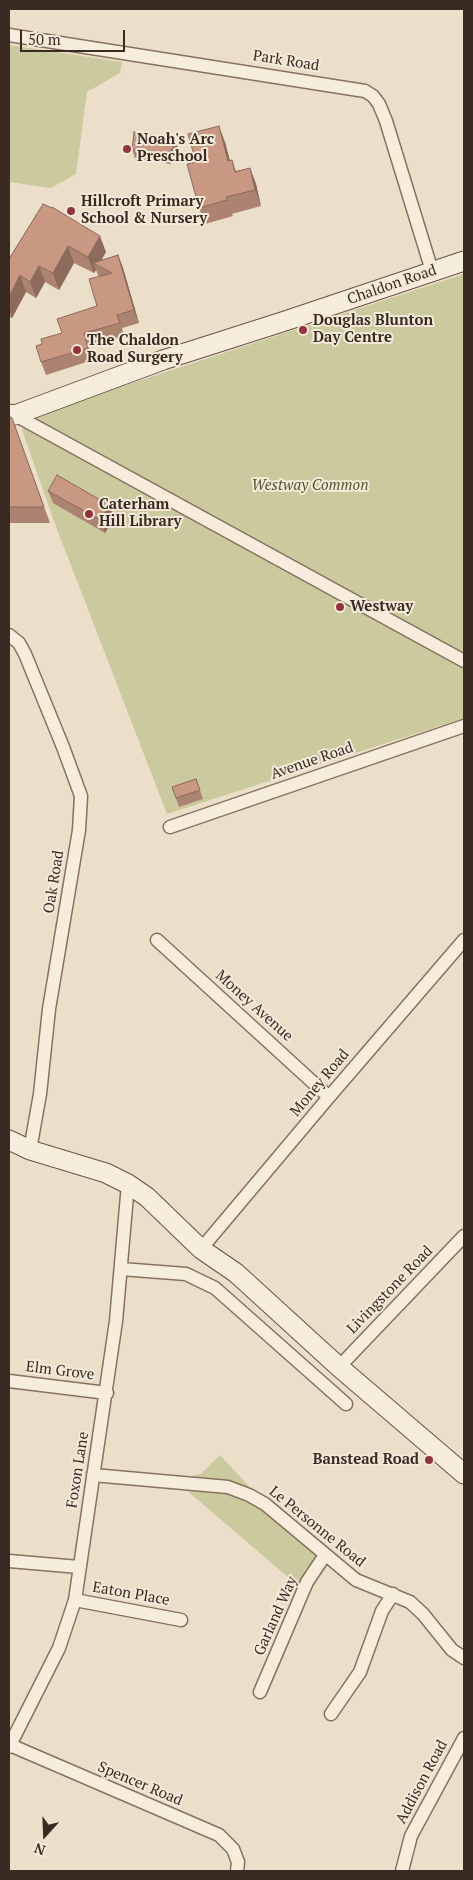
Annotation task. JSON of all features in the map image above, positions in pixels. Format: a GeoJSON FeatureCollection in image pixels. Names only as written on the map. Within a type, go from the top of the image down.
{"type":"FeatureCollection","features":[{"type":"Feature","properties":{"kind":"main road","name":"Chaldon Road"},"geometry":{"type":"LineString","coordinates":[[12,414],[163,360],[464,261]]}},
{"type":"Feature","properties":{"kind":"main road"},"geometry":{"type":"LineString","coordinates":[[9,1140],[30,1150],[106,1172],[147,1196],[201,1249],[236,1273],[339,1367],[464,1474]]}},
{"type":"Feature","properties":{"kind":"street","name":"Park Road"},"geometry":{"type":"LineString","coordinates":[[9,35],[365,91],[373,96],[379,104],[386,121],[432,271]]}},
{"type":"Feature","properties":{"kind":"street"},"geometry":{"type":"LineString","coordinates":[[12,414],[464,661]]}},
{"type":"Feature","properties":{"kind":"street","name":"Oak Road"},"geometry":{"type":"LineString","coordinates":[[9,635],[19,643],[25,654],[81,796],[79,830],[30,1150]]}},
{"type":"Feature","properties":{"kind":"street","name":"Avenue Road"},"geometry":{"type":"LineString","coordinates":[[170,827],[464,726]]}},
{"type":"Feature","properties":{"kind":"street","name":"Money Avenue"},"geometry":{"type":"LineString","coordinates":[[156,940],[329,1096]]}},
{"type":"Feature","properties":{"kind":"street","name":"Money Road"},"geometry":{"type":"LineString","coordinates":[[201,1249],[329,1096],[464,940]]}},
{"type":"Feature","properties":{"kind":"street","name":"Foxon Lane"},"geometry":{"type":"LineString","coordinates":[[9,1746],[59,1648],[75,1600],[107,1393],[116,1321],[128,1184]]}},
{"type":"Feature","properties":{"kind":"street","name":"Livingstone Road"},"geometry":{"type":"LineString","coordinates":[[339,1367],[464,1236]]}},
{"type":"Feature","properties":{"kind":"street"},"geometry":{"type":"LineString","coordinates":[[121,1269],[186,1274],[215,1288],[346,1404]]}},
{"type":"Feature","properties":{"kind":"street","name":"Elm Grove"},"geometry":{"type":"LineString","coordinates":[[9,1381],[107,1393]]}},
{"type":"Feature","properties":{"kind":"street","name":"Le Personne Road"},"geometry":{"type":"LineString","coordinates":[[93,1475],[228,1487],[249,1495],[265,1504],[356,1580],[376,1590],[393,1594],[410,1602],[423,1614],[452,1650],[464,1658]]}},
{"type":"Feature","properties":{"kind":"street","name":"Garland Way"},"geometry":{"type":"LineString","coordinates":[[260,1692],[306,1582],[326,1555]]}},
{"type":"Feature","properties":{"kind":"street"},"geometry":{"type":"LineString","coordinates":[[9,1561],[79,1567]]}},
{"type":"Feature","properties":{"kind":"street"},"geometry":{"type":"LineString","coordinates":[[331,1714],[360,1672],[382,1611],[393,1594]]}},
{"type":"Feature","properties":{"kind":"street","name":"Eaton Place"},"geometry":{"type":"LineString","coordinates":[[75,1600],[181,1620]]}},
{"type":"Feature","properties":{"kind":"street","name":"Addison Road"},"geometry":{"type":"LineString","coordinates":[[402,1871],[411,1836],[464,1738]]}},
{"type":"Feature","properties":{"kind":"street","name":"Spencer Road"},"geometry":{"type":"LineString","coordinates":[[9,1746],[219,1835],[233,1849],[238,1862],[236,1871]]}},
{"type":"Feature","properties":{"kind":"green space"},"geometry":{"type":"Polygon","coordinates":[[[9,45],[122,62],[120,73],[87,92],[76,174],[51,188],[9,182],[9,45]]]}},
{"type":"Feature","properties":{"kind":"green space","name":"Westway Common"},"geometry":{"type":"Polygon","coordinates":[[[464,274],[464,718],[167,814],[55,524],[22,430],[32,416],[464,274]]]}},
{"type":"Feature","properties":{"kind":"green space"},"geometry":{"type":"Polygon","coordinates":[[[220,1455],[265,1504],[325,1555],[303,1590],[177,1482],[202,1473],[220,1455]]]}},
{"type":"Feature","properties":{"kind":"building"},"geometry":{"type":"Polygon","coordinates":[[[219,126],[228,161],[232,160],[235,172],[250,168],[255,190],[226,197],[227,200],[199,208],[187,164],[196,162],[188,134],[219,126]]]}},
{"type":"Feature","properties":{"kind":"building"},"geometry":{"type":"Polygon","coordinates":[[[134,132],[175,140],[173,148],[167,155],[132,149],[134,132]]]}},
{"type":"Feature","properties":{"kind":"building"},"geometry":{"type":"Polygon","coordinates":[[[43,204],[52,207],[100,236],[88,257],[68,246],[53,273],[39,266],[30,282],[20,275],[9,297],[9,259],[43,204]]]}},
{"type":"Feature","properties":{"kind":"building"},"geometry":{"type":"Polygon","coordinates":[[[118,255],[134,310],[117,315],[120,323],[84,333],[88,348],[41,362],[36,346],[42,344],[41,339],[62,333],[57,319],[97,306],[89,279],[112,273],[93,263],[118,255]]]}},
{"type":"Feature","properties":{"kind":"building"},"geometry":{"type":"Polygon","coordinates":[[[9,416],[12,418],[44,507],[9,507],[9,416]]]}},
{"type":"Feature","properties":{"kind":"building"},"geometry":{"type":"Polygon","coordinates":[[[57,475],[109,505],[101,520],[48,491],[57,475]]]}},
{"type":"Feature","properties":{"kind":"building"},"geometry":{"type":"Polygon","coordinates":[[[196,779],[200,790],[176,798],[172,787],[196,779]]]}},
{"type":"Feature","properties":{"kind":"place","name":"Noah's Arc Preschool"},"geometry":{"type":"Point","coordinates":[127,149]}},
{"type":"Feature","properties":{"kind":"place","name":"Hillcroft Primary School & Nursery"},"geometry":{"type":"Point","coordinates":[71,211]}},
{"type":"Feature","properties":{"kind":"place","name":"Douglas Blunton Day Centre"},"geometry":{"type":"Point","coordinates":[303,330]}},
{"type":"Feature","properties":{"kind":"place","name":"The Chaldon Road Surgery"},"geometry":{"type":"Point","coordinates":[77,350]}},
{"type":"Feature","properties":{"kind":"place","name":"Caterham Hill Library"},"geometry":{"type":"Point","coordinates":[89,514]}},
{"type":"Feature","properties":{"kind":"place","name":"Westway"},"geometry":{"type":"Point","coordinates":[340,607]}},
{"type":"Feature","properties":{"kind":"place","name":"Banstead Road"},"geometry":{"type":"Point","coordinates":[429,1460]}}]}
